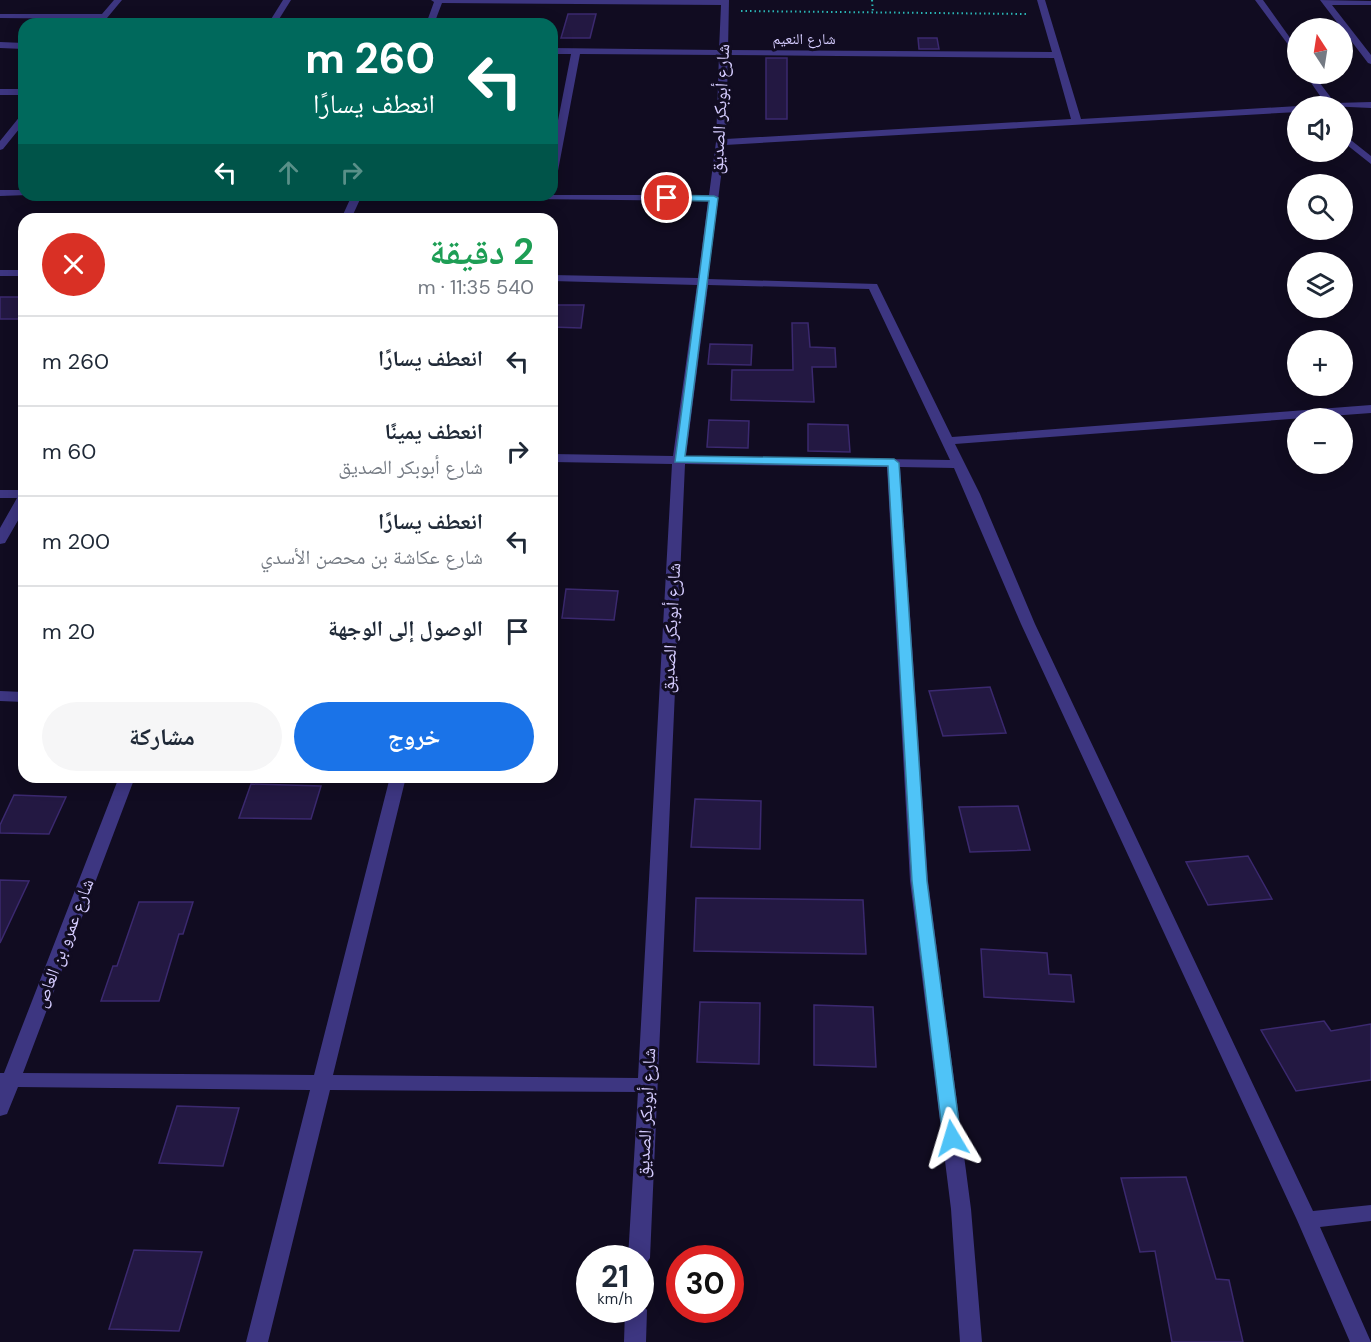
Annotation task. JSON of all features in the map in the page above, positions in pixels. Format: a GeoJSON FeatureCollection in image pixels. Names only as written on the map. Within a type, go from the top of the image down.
{"type":"FeatureCollection","features":[{"type":"Feature","properties":{"kind":"street"},"geometry":{"type":"LineString","coordinates":[[103,18],[118,0]]}},
{"type":"Feature","properties":{"kind":"street"},"geometry":{"type":"LineString","coordinates":[[276,18],[287,0]]}},
{"type":"Feature","properties":{"kind":"street"},"geometry":{"type":"LineString","coordinates":[[432,18],[437,0],[725,5]]}},
{"type":"Feature","properties":{"kind":"street"},"geometry":{"type":"LineString","coordinates":[[1041,0],[1055,55],[1077,122]]}},
{"type":"Feature","properties":{"kind":"street"},"geometry":{"type":"LineString","coordinates":[[1259,0],[1287,40]]}},
{"type":"Feature","properties":{"kind":"street"},"geometry":{"type":"LineString","coordinates":[[1325,1],[1371,3]]}},
{"type":"Feature","properties":{"kind":"street"},"geometry":{"type":"LineString","coordinates":[[1325,1],[1371,61]]}},
{"type":"Feature","properties":{"kind":"street","name":"شارع أبوبكر الصديق"},"geometry":{"type":"LineString","coordinates":[[640,1245],[679,460],[721,142],[725,5]]}},
{"type":"Feature","properties":{"kind":"street"},"geometry":{"type":"LineString","coordinates":[[0,16],[50,18]]}},
{"type":"Feature","properties":{"kind":"street"},"geometry":{"type":"LineString","coordinates":[[1358,44],[1371,44]]}},
{"type":"Feature","properties":{"kind":"street"},"geometry":{"type":"LineString","coordinates":[[0,45],[18,46]]}},
{"type":"Feature","properties":{"kind":"street","name":"شارع النعيم"},"geometry":{"type":"LineString","coordinates":[[558,51],[1055,55]]}},
{"type":"Feature","properties":{"kind":"street"},"geometry":{"type":"LineString","coordinates":[[558,146],[576,51]]}},
{"type":"Feature","properties":{"kind":"street"},"geometry":{"type":"LineString","coordinates":[[0,92],[18,92]]}},
{"type":"Feature","properties":{"kind":"street"},"geometry":{"type":"LineString","coordinates":[[1353,105],[1371,105]]}},
{"type":"Feature","properties":{"kind":"street"},"geometry":{"type":"LineString","coordinates":[[721,142],[1287,110]]}},
{"type":"Feature","properties":{"kind":"street"},"geometry":{"type":"LineString","coordinates":[[0,147],[18,124]]}},
{"type":"Feature","properties":{"kind":"street"},"geometry":{"type":"LineString","coordinates":[[1353,145],[1371,161]]}},
{"type":"Feature","properties":{"kind":"street"},"geometry":{"type":"LineString","coordinates":[[0,193],[18,193]]}},
{"type":"Feature","properties":{"kind":"street"},"geometry":{"type":"LineString","coordinates":[[558,196],[714,198]]}},
{"type":"Feature","properties":{"kind":"street"},"geometry":{"type":"LineString","coordinates":[[0,273],[18,273]]}},
{"type":"Feature","properties":{"kind":"street"},"geometry":{"type":"LineString","coordinates":[[558,279],[873,286],[948,441],[1076,728],[1307,1220],[1361,1342]]}},
{"type":"Feature","properties":{"kind":"street"},"geometry":{"type":"LineString","coordinates":[[948,441],[1371,409]]}},
{"type":"Feature","properties":{"kind":"street"},"geometry":{"type":"LineString","coordinates":[[558,458],[958,464]]}},
{"type":"Feature","properties":{"kind":"street"},"geometry":{"type":"LineString","coordinates":[[894,463],[919,881],[961,1209],[971,1342]]}},
{"type":"Feature","properties":{"kind":"street"},"geometry":{"type":"LineString","coordinates":[[0,494],[18,496]]}},
{"type":"Feature","properties":{"kind":"street"},"geometry":{"type":"LineString","coordinates":[[0,540],[18,507]]}},
{"type":"Feature","properties":{"kind":"street"},"geometry":{"type":"LineString","coordinates":[[0,696],[18,697]]}},
{"type":"Feature","properties":{"kind":"street","name":"شارع عمرو بن العاص"},"geometry":{"type":"LineString","coordinates":[[0,1109],[6,1080],[125,783]]}},
{"type":"Feature","properties":{"kind":"street"},"geometry":{"type":"LineString","coordinates":[[257,1342],[397,783]]}},
{"type":"Feature","properties":{"kind":"street"},"geometry":{"type":"LineString","coordinates":[[6,1080],[648,1085]]}},
{"type":"Feature","properties":{"kind":"street"},"geometry":{"type":"LineString","coordinates":[[1307,1220],[1371,1213]]}},
{"type":"Feature","properties":{"kind":"street"},"geometry":{"type":"LineString","coordinates":[[635,1342],[636,1323]]}},
{"type":"Feature","properties":{"kind":"path"},"geometry":{"type":"LineString","coordinates":[[872,0],[873,13]]}},
{"type":"Feature","properties":{"kind":"path"},"geometry":{"type":"LineString","coordinates":[[725,5],[873,13],[1045,14]]}},
{"type":"Feature","properties":{"kind":"building"},"geometry":{"type":"Polygon","coordinates":[[[568,14],[596,14],[590,38],[561,38],[568,14]]]}},
{"type":"Feature","properties":{"kind":"building"},"geometry":{"type":"Polygon","coordinates":[[[918,38],[937,38],[939,49],[919,49],[918,38]]]}},
{"type":"Feature","properties":{"kind":"building"},"geometry":{"type":"Polygon","coordinates":[[[766,58],[787,58],[787,119],[766,119],[766,58]]]}},
{"type":"Feature","properties":{"kind":"building"},"geometry":{"type":"Polygon","coordinates":[[[0,297],[18,297],[18,319],[0,319],[0,297]]]}},
{"type":"Feature","properties":{"kind":"building"},"geometry":{"type":"Polygon","coordinates":[[[558,305],[584,305],[581,328],[558,327],[558,305]]]}},
{"type":"Feature","properties":{"kind":"building"},"geometry":{"type":"Polygon","coordinates":[[[792,323],[808,323],[810,347],[835,348],[836,367],[812,367],[814,402],[731,400],[732,370],[793,370],[792,323]]]}},
{"type":"Feature","properties":{"kind":"building"},"geometry":{"type":"Polygon","coordinates":[[[710,344],[752,345],[751,365],[708,364],[710,344]]]}},
{"type":"Feature","properties":{"kind":"building"},"geometry":{"type":"Polygon","coordinates":[[[709,420],[749,421],[748,448],[707,447],[709,420]]]}},
{"type":"Feature","properties":{"kind":"building"},"geometry":{"type":"Polygon","coordinates":[[[808,424],[848,425],[850,452],[808,451],[808,424]]]}},
{"type":"Feature","properties":{"kind":"building"},"geometry":{"type":"Polygon","coordinates":[[[566,589],[618,591],[614,620],[562,618],[566,589]]]}},
{"type":"Feature","properties":{"kind":"building"},"geometry":{"type":"Polygon","coordinates":[[[990,687],[1006,733],[943,736],[929,691],[990,687]]]}},
{"type":"Feature","properties":{"kind":"building"},"geometry":{"type":"Polygon","coordinates":[[[251,784],[321,786],[311,819],[239,818],[251,784]]]}},
{"type":"Feature","properties":{"kind":"building"},"geometry":{"type":"Polygon","coordinates":[[[14,795],[66,797],[49,834],[0,833],[0,825],[14,795]]]}},
{"type":"Feature","properties":{"kind":"building"},"geometry":{"type":"Polygon","coordinates":[[[695,799],[761,801],[760,849],[691,847],[695,799]]]}},
{"type":"Feature","properties":{"kind":"building"},"geometry":{"type":"Polygon","coordinates":[[[1018,806],[1030,850],[970,852],[959,807],[1018,806]]]}},
{"type":"Feature","properties":{"kind":"building"},"geometry":{"type":"Polygon","coordinates":[[[1248,856],[1272,899],[1208,905],[1186,862],[1248,856]]]}},
{"type":"Feature","properties":{"kind":"building"},"geometry":{"type":"Polygon","coordinates":[[[0,880],[29,881],[0,943],[0,880]]]}},
{"type":"Feature","properties":{"kind":"building"},"geometry":{"type":"Polygon","coordinates":[[[696,898],[863,900],[866,954],[694,951],[696,898]]]}},
{"type":"Feature","properties":{"kind":"building"},"geometry":{"type":"Polygon","coordinates":[[[139,902],[193,902],[183,934],[179,934],[159,1001],[101,1001],[113,966],[117,966],[139,902]]]}},
{"type":"Feature","properties":{"kind":"building"},"geometry":{"type":"Polygon","coordinates":[[[981,949],[1047,953],[1049,974],[1071,975],[1074,1002],[984,997],[981,949]]]}},
{"type":"Feature","properties":{"kind":"building"},"geometry":{"type":"Polygon","coordinates":[[[700,1002],[760,1003],[759,1064],[697,1062],[700,1002]]]}},
{"type":"Feature","properties":{"kind":"building"},"geometry":{"type":"Polygon","coordinates":[[[814,1005],[873,1007],[876,1067],[814,1065],[814,1005]]]}},
{"type":"Feature","properties":{"kind":"building"},"geometry":{"type":"Polygon","coordinates":[[[1324,1021],[1331,1031],[1371,1024],[1371,1080],[1296,1091],[1261,1030],[1324,1021]]]}},
{"type":"Feature","properties":{"kind":"building"},"geometry":{"type":"Polygon","coordinates":[[[177,1106],[239,1108],[223,1166],[159,1163],[177,1106]]]}},
{"type":"Feature","properties":{"kind":"building"},"geometry":{"type":"Polygon","coordinates":[[[1186,1177],[1216,1279],[1229,1280],[1243,1342],[1172,1342],[1155,1251],[1140,1252],[1121,1178],[1186,1177]]]}},
{"type":"Feature","properties":{"kind":"building"},"geometry":{"type":"Polygon","coordinates":[[[134,1250],[202,1252],[179,1331],[109,1329],[134,1250]]]}},
{"type":"Feature","properties":{"kind":"route"},"geometry":{"type":"LineString","coordinates":[[667,198],[714,198],[679,460],[894,463],[919,881],[952,1138]]}}]}
